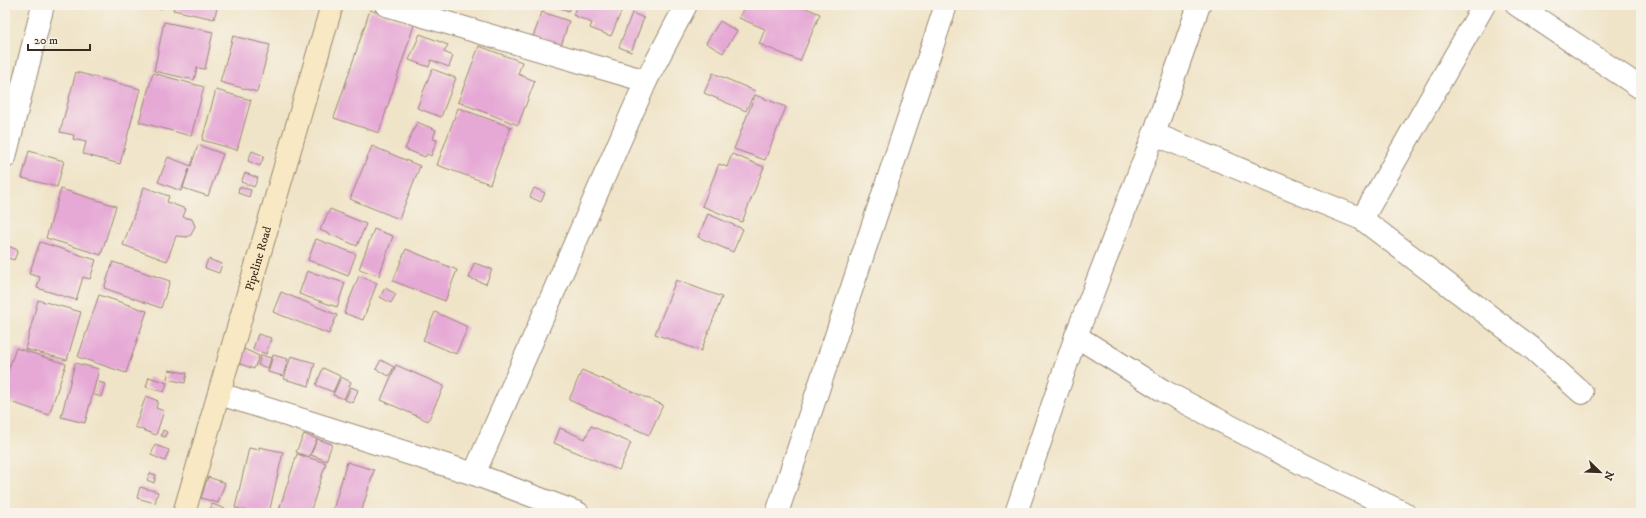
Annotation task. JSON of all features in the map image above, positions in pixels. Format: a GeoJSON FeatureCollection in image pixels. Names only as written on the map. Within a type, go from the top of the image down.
{"type":"FeatureCollection","features":[{"type":"Feature","properties":{"kind":"street"},"geometry":{"type":"LineString","coordinates":[[5,157],[43,5]]}},
{"type":"Feature","properties":{"kind":"street","name":"Pipeline Road"},"geometry":{"type":"LineString","coordinates":[[184,513],[220,394],[332,5]]}},
{"type":"Feature","properties":{"kind":"street"},"geometry":{"type":"LineString","coordinates":[[386,5],[646,81]]}},
{"type":"Feature","properties":{"kind":"street"},"geometry":{"type":"LineString","coordinates":[[474,474],[646,81],[686,5]]}},
{"type":"Feature","properties":{"kind":"street"},"geometry":{"type":"LineString","coordinates":[[777,513],[946,5]]}},
{"type":"Feature","properties":{"kind":"street"},"geometry":{"type":"LineString","coordinates":[[1016,513],[1076,336],[1154,134],[1199,5]]}},
{"type":"Feature","properties":{"kind":"street"},"geometry":{"type":"LineString","coordinates":[[1362,219],[1484,5]]}},
{"type":"Feature","properties":{"kind":"street"},"geometry":{"type":"LineString","coordinates":[[1517,5],[1641,88]]}},
{"type":"Feature","properties":{"kind":"street"},"geometry":{"type":"LineString","coordinates":[[1154,134],[1362,219],[1533,348],[1582,393]]}},
{"type":"Feature","properties":{"kind":"street"},"geometry":{"type":"LineString","coordinates":[[1076,336],[1162,390],[1306,466],[1404,513]]}},
{"type":"Feature","properties":{"kind":"street"},"geometry":{"type":"LineString","coordinates":[[220,394],[474,474],[578,513]]}},
{"type":"Feature","properties":{"kind":"building"},"geometry":{"type":"Polygon","coordinates":[[[148,5],[163,5],[161,9],[148,5]]]}},
{"type":"Feature","properties":{"kind":"building"},"geometry":{"type":"Polygon","coordinates":[[[175,5],[218,5],[214,19],[173,10],[175,5]]]}},
{"type":"Feature","properties":{"kind":"building"},"geometry":{"type":"Polygon","coordinates":[[[557,5],[572,5],[569,11],[556,7],[557,5]]]}},
{"type":"Feature","properties":{"kind":"building"},"geometry":{"type":"Polygon","coordinates":[[[577,5],[624,5],[611,36],[590,28],[592,23],[573,15],[577,5]]]}},
{"type":"Feature","properties":{"kind":"building"},"geometry":{"type":"Polygon","coordinates":[[[745,5],[799,5],[820,14],[800,61],[759,44],[765,29],[739,18],[745,5]]]}},
{"type":"Feature","properties":{"kind":"building"},"geometry":{"type":"Polygon","coordinates":[[[370,10],[414,25],[379,133],[334,118],[370,10]]]}},
{"type":"Feature","properties":{"kind":"building"},"geometry":{"type":"Polygon","coordinates":[[[542,12],[569,21],[561,46],[533,37],[542,12]]]}},
{"type":"Feature","properties":{"kind":"building"},"geometry":{"type":"Polygon","coordinates":[[[632,13],[644,18],[631,52],[619,47],[632,13]]]}},
{"type":"Feature","properties":{"kind":"building"},"geometry":{"type":"Polygon","coordinates":[[[720,21],[737,31],[723,53],[706,43],[720,21]]]}},
{"type":"Feature","properties":{"kind":"building"},"geometry":{"type":"Polygon","coordinates":[[[164,22],[213,32],[205,69],[197,68],[194,80],[154,71],[164,22]]]}},
{"type":"Feature","properties":{"kind":"building"},"geometry":{"type":"Polygon","coordinates":[[[420,34],[448,45],[444,52],[453,56],[449,67],[431,60],[429,67],[409,60],[420,34]]]}},
{"type":"Feature","properties":{"kind":"building"},"geometry":{"type":"Polygon","coordinates":[[[233,36],[270,45],[257,92],[220,82],[233,36]]]}},
{"type":"Feature","properties":{"kind":"building"},"geometry":{"type":"Polygon","coordinates":[[[479,46],[522,62],[518,74],[535,81],[518,125],[458,102],[479,46]]]}},
{"type":"Feature","properties":{"kind":"building"},"geometry":{"type":"Polygon","coordinates":[[[432,69],[456,78],[441,117],[417,108],[432,69]]]}},
{"type":"Feature","properties":{"kind":"building"},"geometry":{"type":"Polygon","coordinates":[[[76,72],[140,89],[120,164],[83,154],[86,142],[73,139],[74,135],[60,132],[76,72]]]}},
{"type":"Feature","properties":{"kind":"building"},"geometry":{"type":"Polygon","coordinates":[[[153,73],[204,87],[191,136],[139,122],[153,73]]]}},
{"type":"Feature","properties":{"kind":"building"},"geometry":{"type":"Polygon","coordinates":[[[713,73],[755,91],[746,111],[704,93],[713,73]]]}},
{"type":"Feature","properties":{"kind":"building"},"geometry":{"type":"Polygon","coordinates":[[[216,90],[251,100],[237,150],[202,140],[216,90]]]}},
{"type":"Feature","properties":{"kind":"building"},"geometry":{"type":"Polygon","coordinates":[[[755,95],[786,107],[765,160],[734,149],[755,95]]]}},
{"type":"Feature","properties":{"kind":"building"},"geometry":{"type":"Polygon","coordinates":[[[458,108],[511,127],[490,184],[437,165],[458,108]]]}},
{"type":"Feature","properties":{"kind":"building"},"geometry":{"type":"Polygon","coordinates":[[[417,122],[436,130],[433,139],[437,140],[431,156],[427,154],[425,157],[405,149],[417,122]]]}},
{"type":"Feature","properties":{"kind":"building"},"geometry":{"type":"Polygon","coordinates":[[[198,145],[223,154],[208,196],[183,188],[189,169],[181,191],[158,182],[168,157],[191,166],[198,145]]]}},
{"type":"Feature","properties":{"kind":"building"},"geometry":{"type":"Polygon","coordinates":[[[372,146],[420,166],[399,219],[350,199],[372,146]]]}},
{"type":"Feature","properties":{"kind":"building"},"geometry":{"type":"Polygon","coordinates":[[[29,151],[64,161],[57,187],[22,178],[29,151]]]}},
{"type":"Feature","properties":{"kind":"building"},"geometry":{"type":"Polygon","coordinates":[[[252,151],[264,156],[260,166],[248,161],[252,151]]]}},
{"type":"Feature","properties":{"kind":"building"},"geometry":{"type":"Polygon","coordinates":[[[732,154],[764,167],[742,222],[702,206],[719,164],[727,167],[732,154]]]}},
{"type":"Feature","properties":{"kind":"building"},"geometry":{"type":"Polygon","coordinates":[[[245,173],[258,178],[254,187],[241,182],[245,173]]]}},
{"type":"Feature","properties":{"kind":"building"},"geometry":{"type":"Polygon","coordinates":[[[144,187],[169,196],[167,202],[186,209],[183,217],[192,219],[195,226],[191,235],[187,237],[176,236],[167,261],[123,245],[144,187]]]}},
{"type":"Feature","properties":{"kind":"building"},"geometry":{"type":"Polygon","coordinates":[[[239,187],[251,190],[249,197],[238,193],[239,187]]]}},
{"type":"Feature","properties":{"kind":"building"},"geometry":{"type":"Polygon","coordinates":[[[534,188],[545,193],[541,202],[530,197],[534,188]]]}},
{"type":"Feature","properties":{"kind":"building"},"geometry":{"type":"Polygon","coordinates":[[[61,189],[116,206],[101,255],[46,238],[61,189]]]}},
{"type":"Feature","properties":{"kind":"building"},"geometry":{"type":"Polygon","coordinates":[[[330,209],[366,224],[357,246],[320,230],[330,209]]]}},
{"type":"Feature","properties":{"kind":"building"},"geometry":{"type":"Polygon","coordinates":[[[708,214],[743,229],[733,252],[698,237],[708,214]]]}},
{"type":"Feature","properties":{"kind":"building"},"geometry":{"type":"Polygon","coordinates":[[[374,229],[393,236],[379,276],[359,269],[374,229]]]}},
{"type":"Feature","properties":{"kind":"building"},"geometry":{"type":"Polygon","coordinates":[[[316,239],[356,254],[348,276],[308,260],[316,239]]]}},
{"type":"Feature","properties":{"kind":"building"},"geometry":{"type":"Polygon","coordinates":[[[40,242],[96,260],[90,279],[83,277],[76,300],[37,288],[40,277],[29,274],[40,242]]]}},
{"type":"Feature","properties":{"kind":"building"},"geometry":{"type":"Polygon","coordinates":[[[8,246],[18,250],[14,260],[5,257],[8,246]]]}},
{"type":"Feature","properties":{"kind":"building"},"geometry":{"type":"Polygon","coordinates":[[[406,249],[457,270],[445,301],[393,281],[406,249]]]}},
{"type":"Feature","properties":{"kind":"building"},"geometry":{"type":"Polygon","coordinates":[[[208,259],[222,264],[219,273],[205,268],[208,259]]]}},
{"type":"Feature","properties":{"kind":"building"},"geometry":{"type":"Polygon","coordinates":[[[113,262],[170,281],[161,308],[104,288],[113,262]]]}},
{"type":"Feature","properties":{"kind":"building"},"geometry":{"type":"Polygon","coordinates":[[[474,263],[492,269],[486,284],[469,278],[474,263]]]}},
{"type":"Feature","properties":{"kind":"building"},"geometry":{"type":"Polygon","coordinates":[[[307,271],[345,283],[337,307],[299,294],[307,271]]]}},
{"type":"Feature","properties":{"kind":"building"},"geometry":{"type":"Polygon","coordinates":[[[359,276],[377,283],[363,320],[344,313],[359,276]]]}},
{"type":"Feature","properties":{"kind":"building"},"geometry":{"type":"Polygon","coordinates":[[[676,280],[722,297],[701,351],[655,334],[676,280]]]}},
{"type":"Feature","properties":{"kind":"building"},"geometry":{"type":"Polygon","coordinates":[[[385,288],[396,294],[391,303],[380,297],[385,288]]]}},
{"type":"Feature","properties":{"kind":"building"},"geometry":{"type":"Polygon","coordinates":[[[281,292],[337,315],[329,334],[273,312],[281,292]]]}},
{"type":"Feature","properties":{"kind":"building"},"geometry":{"type":"Polygon","coordinates":[[[99,295],[147,311],[126,373],[78,357],[99,295]]]}},
{"type":"Feature","properties":{"kind":"building"},"geometry":{"type":"Polygon","coordinates":[[[38,300],[81,312],[67,360],[25,349],[38,300]]]}},
{"type":"Feature","properties":{"kind":"building"},"geometry":{"type":"Polygon","coordinates":[[[5,312],[8,313],[5,324],[5,312]]]}},
{"type":"Feature","properties":{"kind":"building"},"geometry":{"type":"Polygon","coordinates":[[[435,312],[468,327],[456,354],[423,340],[435,312]]]}},
{"type":"Feature","properties":{"kind":"building"},"geometry":{"type":"Polygon","coordinates":[[[258,334],[271,338],[266,354],[253,349],[258,334]]]}},
{"type":"Feature","properties":{"kind":"building"},"geometry":{"type":"Polygon","coordinates":[[[16,348],[66,364],[49,415],[5,400],[5,380],[16,348]]]}},
{"type":"Feature","properties":{"kind":"building"},"geometry":{"type":"Polygon","coordinates":[[[244,349],[259,356],[254,369],[238,363],[244,349]]]}},
{"type":"Feature","properties":{"kind":"building"},"geometry":{"type":"Polygon","coordinates":[[[261,355],[271,358],[268,368],[258,365],[261,355]]]}},
{"type":"Feature","properties":{"kind":"building"},"geometry":{"type":"Polygon","coordinates":[[[273,355],[288,359],[283,376],[268,372],[273,355]]]}},
{"type":"Feature","properties":{"kind":"building"},"geometry":{"type":"Polygon","coordinates":[[[291,356],[315,363],[309,386],[284,379],[291,356]]]}},
{"type":"Feature","properties":{"kind":"building"},"geometry":{"type":"Polygon","coordinates":[[[381,360],[394,367],[389,376],[376,369],[381,360]]]}},
{"type":"Feature","properties":{"kind":"building"},"geometry":{"type":"Polygon","coordinates":[[[75,363],[99,369],[85,423],[61,417],[75,363]]]}},
{"type":"Feature","properties":{"kind":"building"},"geometry":{"type":"Polygon","coordinates":[[[396,365],[444,386],[428,421],[381,400],[396,365]]]}},
{"type":"Feature","properties":{"kind":"building"},"geometry":{"type":"Polygon","coordinates":[[[323,368],[340,376],[333,392],[316,385],[323,368]]]}},
{"type":"Feature","properties":{"kind":"building"},"geometry":{"type":"Polygon","coordinates":[[[169,370],[187,373],[185,383],[167,379],[169,370]]]}},
{"type":"Feature","properties":{"kind":"building"},"geometry":{"type":"Polygon","coordinates":[[[582,370],[663,405],[649,435],[569,400],[582,370]]]}},
{"type":"Feature","properties":{"kind":"building"},"geometry":{"type":"Polygon","coordinates":[[[149,377],[167,383],[164,392],[146,387],[149,377]]]}},
{"type":"Feature","properties":{"kind":"building"},"geometry":{"type":"Polygon","coordinates":[[[341,377],[351,382],[344,399],[333,395],[341,377]]]}},
{"type":"Feature","properties":{"kind":"building"},"geometry":{"type":"Polygon","coordinates":[[[99,382],[105,384],[101,397],[95,395],[99,382]]]}},
{"type":"Feature","properties":{"kind":"building"},"geometry":{"type":"Polygon","coordinates":[[[351,387],[358,390],[353,403],[345,400],[351,387]]]}},
{"type":"Feature","properties":{"kind":"building"},"geometry":{"type":"Polygon","coordinates":[[[146,396],[158,401],[156,408],[164,411],[156,435],[135,427],[146,396]]]}},
{"type":"Feature","properties":{"kind":"building"},"geometry":{"type":"Polygon","coordinates":[[[591,426],[631,443],[619,470],[554,443],[560,428],[585,439],[591,426]]]}},
{"type":"Feature","properties":{"kind":"building"},"geometry":{"type":"Polygon","coordinates":[[[163,430],[167,432],[165,437],[161,436],[163,430]]]}},
{"type":"Feature","properties":{"kind":"building"},"geometry":{"type":"Polygon","coordinates":[[[304,434],[317,439],[309,457],[296,452],[304,434]]]}},
{"type":"Feature","properties":{"kind":"building"},"geometry":{"type":"Polygon","coordinates":[[[317,439],[332,444],[326,461],[311,455],[317,439]]]}},
{"type":"Feature","properties":{"kind":"building"},"geometry":{"type":"Polygon","coordinates":[[[155,445],[169,450],[165,461],[151,455],[155,445]]]}},
{"type":"Feature","properties":{"kind":"building"},"geometry":{"type":"Polygon","coordinates":[[[259,447],[283,452],[269,513],[257,513],[235,508],[249,448],[259,450],[259,447]]]}},
{"type":"Feature","properties":{"kind":"building"},"geometry":{"type":"Polygon","coordinates":[[[297,454],[326,463],[310,513],[278,513],[297,454]]]}},
{"type":"Feature","properties":{"kind":"building"},"geometry":{"type":"Polygon","coordinates":[[[347,462],[374,470],[361,513],[332,513],[347,462]]]}},
{"type":"Feature","properties":{"kind":"building"},"geometry":{"type":"Polygon","coordinates":[[[150,473],[156,475],[154,483],[147,480],[150,473]]]}},
{"type":"Feature","properties":{"kind":"building"},"geometry":{"type":"Polygon","coordinates":[[[208,477],[225,483],[218,503],[201,498],[208,477]]]}},
{"type":"Feature","properties":{"kind":"building"},"geometry":{"type":"Polygon","coordinates":[[[140,487],[158,492],[155,503],[137,498],[140,487]]]}},
{"type":"Feature","properties":{"kind":"building"},"geometry":{"type":"Polygon","coordinates":[[[212,504],[236,513],[209,513],[212,504]]]}},
{"type":"Feature","properties":{"kind":"building"},"geometry":{"type":"Polygon","coordinates":[[[129,509],[141,513],[128,513],[129,509]]]}}]}
